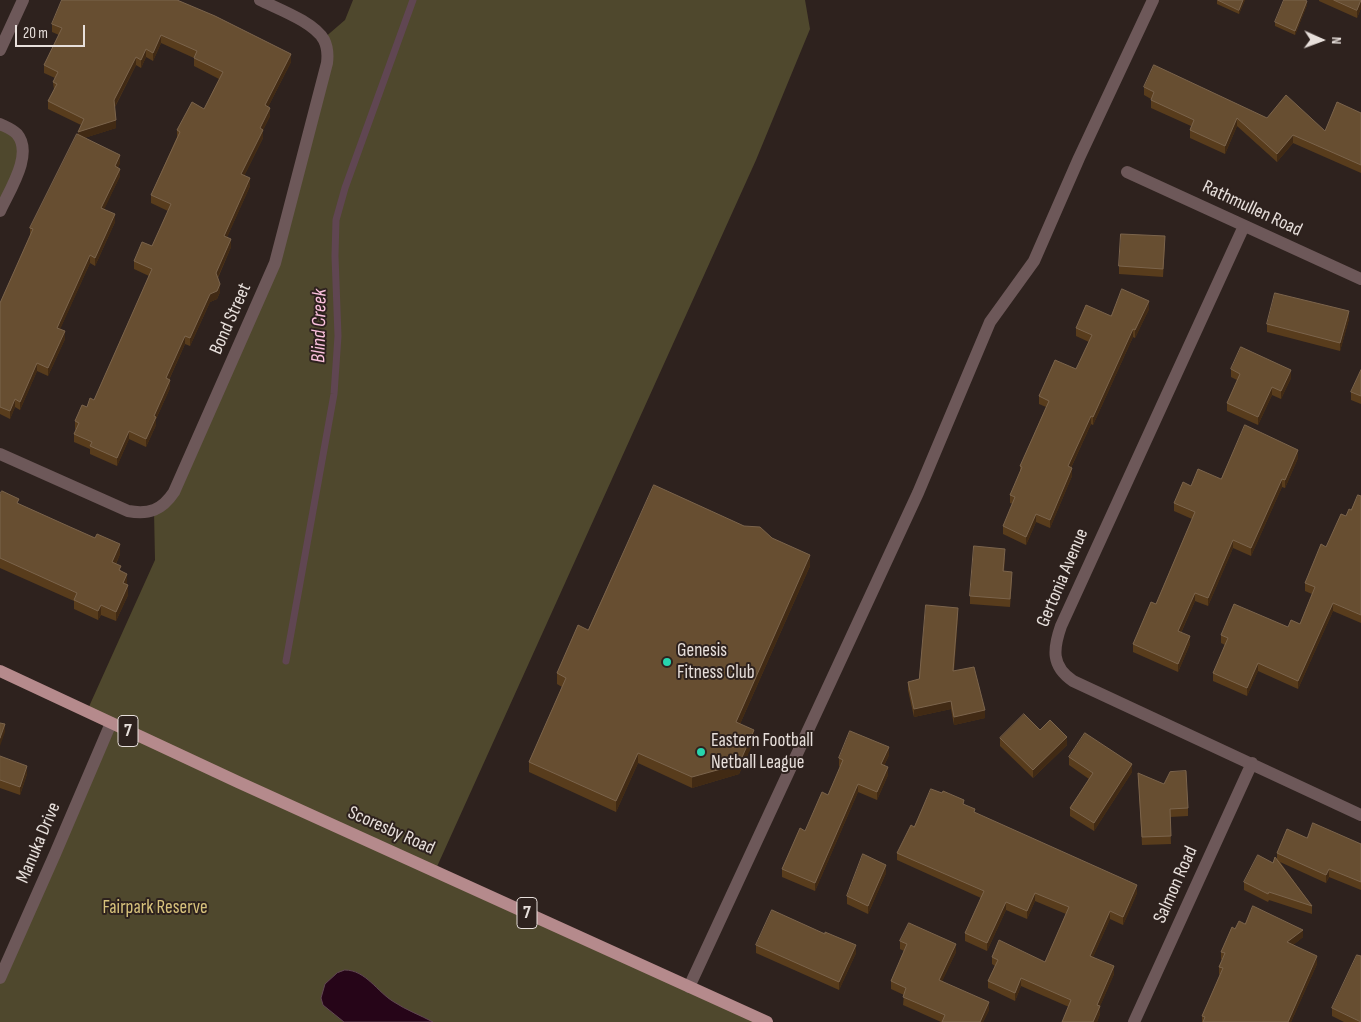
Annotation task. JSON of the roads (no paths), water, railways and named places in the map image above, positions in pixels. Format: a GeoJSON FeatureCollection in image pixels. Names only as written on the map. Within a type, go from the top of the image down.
{"type":"FeatureCollection","features":[{"type":"Feature","properties":{"kind":"main road","name":"Scoresby Road"},"geometry":{"type":"LineString","coordinates":[[0,671],[256,790],[767,1022]]}},
{"type":"Feature","properties":{"kind":"street"},"geometry":{"type":"LineString","coordinates":[[0,50],[23,0]]}},
{"type":"Feature","properties":{"kind":"street","name":"Bond Street"},"geometry":{"type":"LineString","coordinates":[[0,454],[128,511],[138,513],[154,511],[168,501],[174,492],[275,263],[327,64],[328,51],[323,39],[315,30],[260,0]]}},
{"type":"Feature","properties":{"kind":"street"},"geometry":{"type":"LineString","coordinates":[[689,987],[918,493],[990,322],[1034,260],[1079,158],[1153,0]]}},
{"type":"Feature","properties":{"kind":"street"},"geometry":{"type":"LineString","coordinates":[[0,124],[16,134],[23,152],[20,167],[0,211]]}},
{"type":"Feature","properties":{"kind":"street","name":"Rathmullen Road"},"geometry":{"type":"LineString","coordinates":[[1127,172],[1361,279]]}},
{"type":"Feature","properties":{"kind":"street","name":"Gertonia Avenue"},"geometry":{"type":"LineString","coordinates":[[1244,226],[1060,626],[1056,659],[1059,668],[1073,681],[1361,815]]}},
{"type":"Feature","properties":{"kind":"street","name":"Manuka Drive"},"geometry":{"type":"LineString","coordinates":[[0,978],[111,723]]}},
{"type":"Feature","properties":{"kind":"street","name":"Salmon Road"},"geometry":{"type":"LineString","coordinates":[[1134,1022],[1252,763]]}},
{"type":"Feature","properties":{"kind":"waterway","name":"Blind Creek"},"geometry":{"type":"LineString","coordinates":[[286,661],[334,394],[338,336],[335,256],[336,220],[345,188],[413,0]]}},
{"type":"Feature","properties":{"kind":"place","name":"Genesis Fitness Club"},"geometry":{"type":"Point","coordinates":[667,662]}},
{"type":"Feature","properties":{"kind":"place","name":"Eastern Football Netball League"},"geometry":{"type":"Point","coordinates":[701,752]}},
{"type":"Feature","properties":{"kind":"park label","name":"Fairpark Reserve"},"geometry":{"type":"Point","coordinates":[155,908]}}]}
